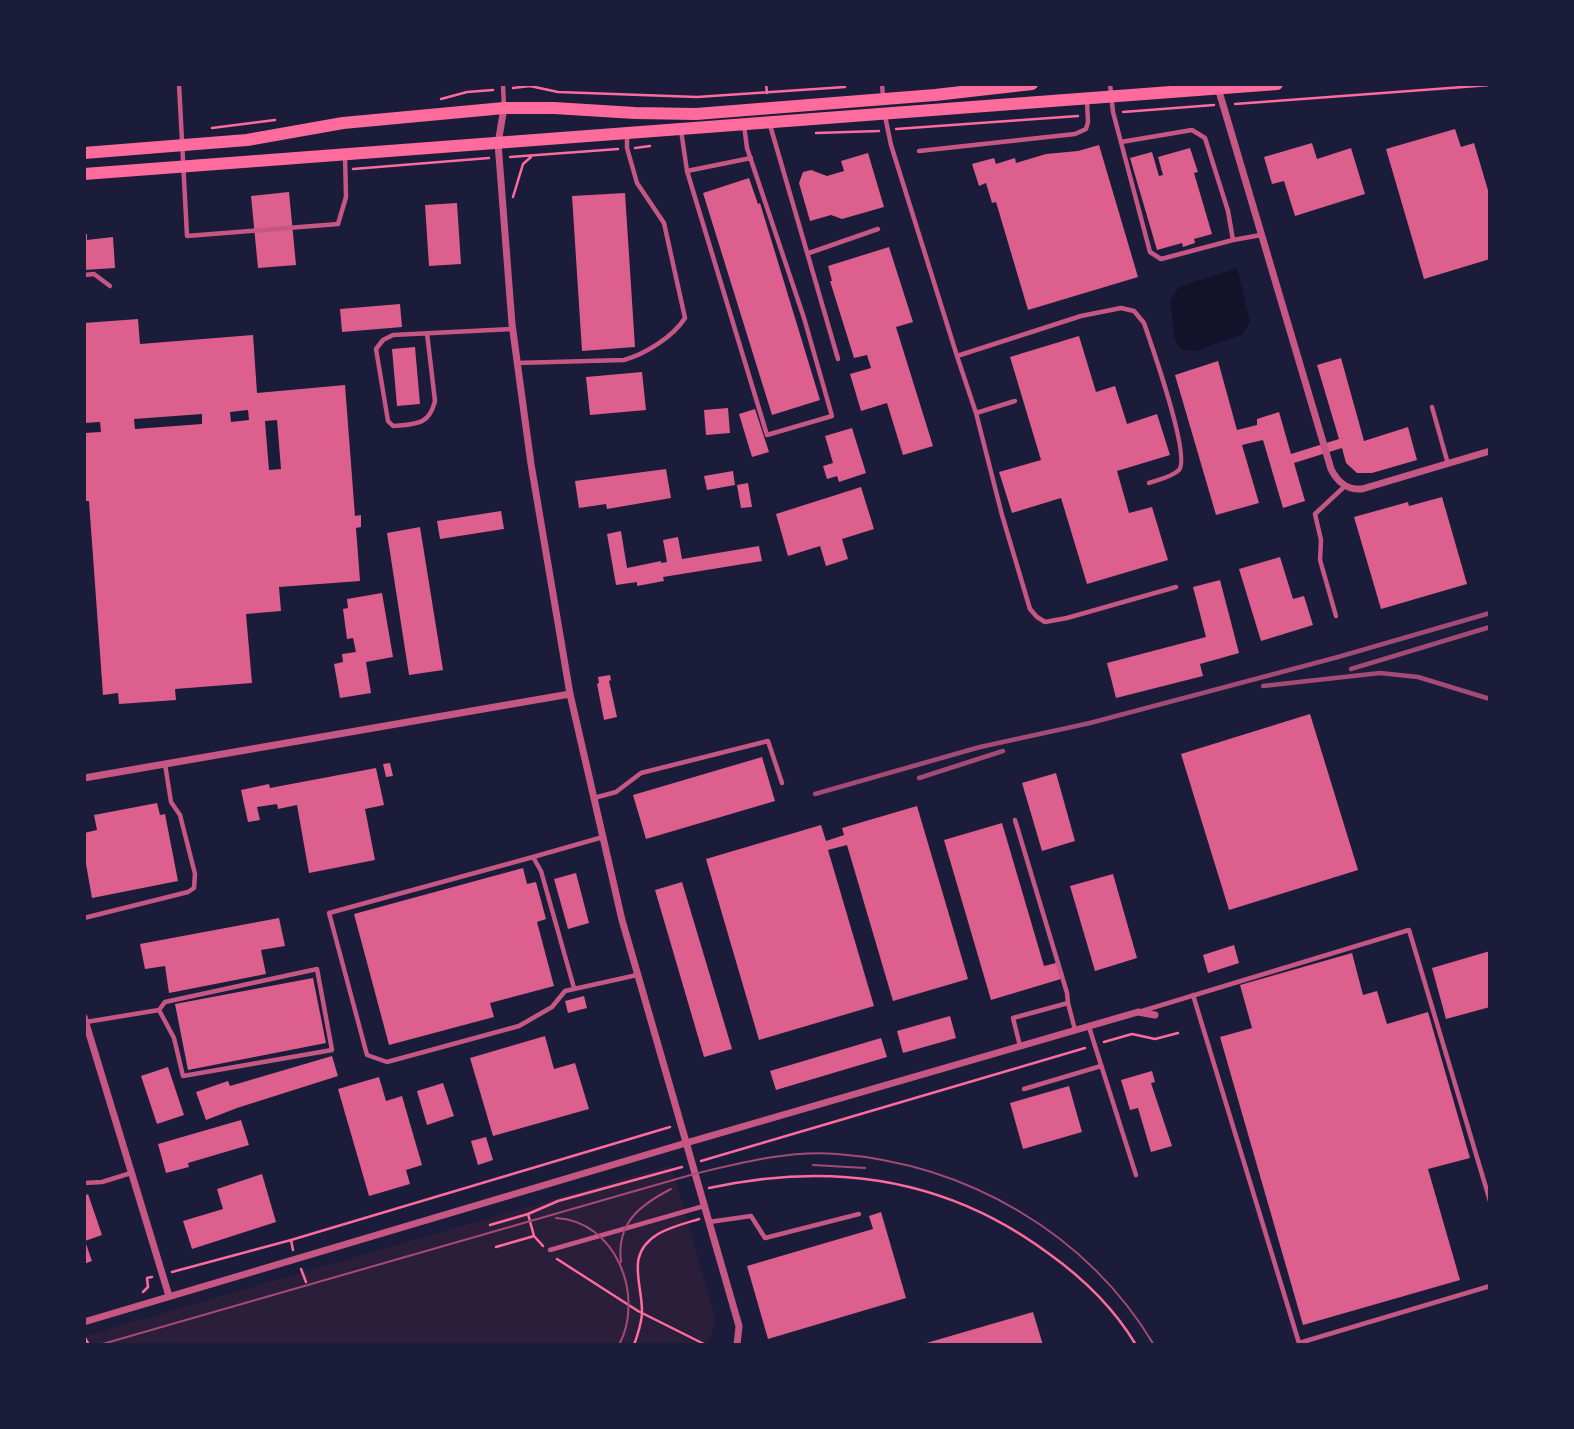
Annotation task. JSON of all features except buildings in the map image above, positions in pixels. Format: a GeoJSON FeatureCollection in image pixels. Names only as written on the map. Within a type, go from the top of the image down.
{"type":"FeatureCollection","features":[{"type":"Feature","properties":{"kind":"main road"},"geometry":{"type":"LineString","coordinates":[[84,153],[183,147],[247,140],[343,123],[504,108],[696,114],[1032,84]]}},
{"type":"Feature","properties":{"kind":"main road"},"geometry":{"type":"LineString","coordinates":[[84,174],[1087,99],[1110,90],[1277,84]]}},
{"type":"Feature","properties":{"kind":"street"},"geometry":{"type":"LineString","coordinates":[[1218,87],[1331,469],[1338,481],[1354,490],[1362,489],[1490,452]]}},
{"type":"Feature","properties":{"kind":"street"},"geometry":{"type":"LineString","coordinates":[[504,108],[498,158],[505,215],[512,329],[547,565],[570,694],[622,920],[739,1326],[737,1345]]}},
{"type":"Feature","properties":{"kind":"street"},"geometry":{"type":"LineString","coordinates":[[84,778],[570,694]]}},
{"type":"Feature","properties":{"kind":"street"},"geometry":{"type":"LineString","coordinates":[[84,1322],[1075,1030],[1138,1012],[1155,1015]]}},
{"type":"Feature","properties":{"kind":"street"},"geometry":{"type":"LineString","coordinates":[[85,1020],[169,1296]]}},
{"type":"Feature","properties":{"kind":"lane"},"geometry":{"type":"LineString","coordinates":[[179,84],[187,236],[338,223],[346,197],[345,154]]}},
{"type":"Feature","properties":{"kind":"lane"},"geometry":{"type":"LineString","coordinates":[[503,84],[504,108]]}},
{"type":"Feature","properties":{"kind":"lane"},"geometry":{"type":"LineString","coordinates":[[882,84],[888,130],[976,413],[1030,609],[1045,622],[1176,587]]}},
{"type":"Feature","properties":{"kind":"lane"},"geometry":{"type":"LineString","coordinates":[[1110,90],[1113,112],[1150,252],[1155,257],[1161,259],[1262,234]]}},
{"type":"Feature","properties":{"kind":"lane"},"geometry":{"type":"LineString","coordinates":[[919,151],[1075,134],[1086,129],[1087,99]]}},
{"type":"Feature","properties":{"kind":"lane"},"geometry":{"type":"LineString","coordinates":[[769,122],[838,359]]}},
{"type":"Feature","properties":{"kind":"lane"},"geometry":{"type":"LineString","coordinates":[[681,129],[687,171],[767,435],[832,416],[804,318],[751,158],[744,124]]}},
{"type":"Feature","properties":{"kind":"lane"},"geometry":{"type":"LineString","coordinates":[[1121,142],[1192,130],[1205,138],[1228,211],[1233,240]]}},
{"type":"Feature","properties":{"kind":"lane"},"geometry":{"type":"LineString","coordinates":[[516,363],[624,360],[638,356],[679,327],[685,318],[664,223],[637,183],[627,148],[627,133]]}},
{"type":"Feature","properties":{"kind":"lane"},"geometry":{"type":"LineString","coordinates":[[687,171],[751,158]]}},
{"type":"Feature","properties":{"kind":"lane"},"geometry":{"type":"LineString","coordinates":[[809,253],[878,229]]}},
{"type":"Feature","properties":{"kind":"lane"},"geometry":{"type":"LineString","coordinates":[[84,275],[94,274],[110,286]]}},
{"type":"Feature","properties":{"kind":"lane"},"geometry":{"type":"LineString","coordinates":[[957,356],[1081,316],[1121,308],[1134,311],[1144,323],[1180,439],[1182,462],[1178,470],[1149,483]]}},
{"type":"Feature","properties":{"kind":"lane"},"geometry":{"type":"LineString","coordinates":[[427,333],[435,401],[432,412],[418,424],[393,426],[388,421],[376,349],[383,340],[393,335],[427,333],[512,329]]}},
{"type":"Feature","properties":{"kind":"lane"},"geometry":{"type":"LineString","coordinates":[[976,413],[1016,401]]}},
{"type":"Feature","properties":{"kind":"lane"},"geometry":{"type":"LineString","coordinates":[[1432,407],[1448,464]]}},
{"type":"Feature","properties":{"kind":"lane"},"geometry":{"type":"LineString","coordinates":[[1336,616],[1320,560],[1321,540],[1315,514],[1345,486]]}},
{"type":"Feature","properties":{"kind":"lane"},"geometry":{"type":"LineString","coordinates":[[594,798],[616,792],[641,773],[768,741],[782,783]]}},
{"type":"Feature","properties":{"kind":"lane"},"geometry":{"type":"LineString","coordinates":[[84,918],[188,892],[194,888],[195,874],[180,815],[171,802],[165,764]]}},
{"type":"Feature","properties":{"kind":"lane"},"geometry":{"type":"LineString","coordinates":[[1015,820],[1067,993],[1075,1030]]}},
{"type":"Feature","properties":{"kind":"lane"},"geometry":{"type":"LineString","coordinates":[[603,837],[329,913],[368,1055],[387,1062],[519,1026],[552,1007],[565,991],[637,975]]}},
{"type":"Feature","properties":{"kind":"lane"},"geometry":{"type":"LineString","coordinates":[[533,857],[541,872],[574,988]]}},
{"type":"Feature","properties":{"kind":"lane"},"geometry":{"type":"LineString","coordinates":[[1138,1012],[1409,930],[1490,1201]]}},
{"type":"Feature","properties":{"kind":"lane"},"geometry":{"type":"LineString","coordinates":[[85,1020],[159,1010],[165,1002],[317,969],[332,1050],[183,1076],[174,1038],[159,1010]]}},
{"type":"Feature","properties":{"kind":"lane"},"geometry":{"type":"LineString","coordinates":[[1193,995],[1299,1343],[1490,1286]]}},
{"type":"Feature","properties":{"kind":"lane"},"geometry":{"type":"LineString","coordinates":[[1020,1046],[1013,1018],[1068,1003]]}},
{"type":"Feature","properties":{"kind":"lane"},"geometry":{"type":"LineString","coordinates":[[1089,1026],[1136,1175]]}},
{"type":"Feature","properties":{"kind":"lane"},"geometry":{"type":"LineString","coordinates":[[1024,1089],[1101,1066]]}},
{"type":"Feature","properties":{"kind":"lane"},"geometry":{"type":"LineString","coordinates":[[84,1183],[102,1182],[131,1173]]}},
{"type":"Feature","properties":{"kind":"lane"},"geometry":{"type":"LineString","coordinates":[[549,1251],[704,1206]]}},
{"type":"Feature","properties":{"kind":"lane"},"geometry":{"type":"LineString","coordinates":[[708,1219],[751,1216],[765,1238],[859,1214]]}},
{"type":"Feature","properties":{"kind":"path"},"geometry":{"type":"LineString","coordinates":[[766,84],[767,93]]}},
{"type":"Feature","properties":{"kind":"path"},"geometry":{"type":"LineString","coordinates":[[1113,112],[1490,85]]}},
{"type":"Feature","properties":{"kind":"path"},"geometry":{"type":"LineString","coordinates":[[458,94],[459,112]]}},
{"type":"Feature","properties":{"kind":"path"},"geometry":{"type":"LineString","coordinates":[[811,133],[836,134],[1088,115]]}},
{"type":"Feature","properties":{"kind":"path"},"geometry":{"type":"LineString","coordinates":[[462,145],[465,161]]}},
{"type":"Feature","properties":{"kind":"path"},"geometry":{"type":"LineString","coordinates":[[345,169],[659,145]]}},
{"type":"Feature","properties":{"kind":"path"},"geometry":{"type":"LineString","coordinates":[[505,215],[518,187],[523,164],[535,155]]}},
{"type":"Feature","properties":{"kind":"path"},"geometry":{"type":"LineString","coordinates":[[490,1225],[558,1202],[1132,1034],[1155,1039],[1178,1033]]}},
{"type":"Feature","properties":{"kind":"path"},"geometry":{"type":"LineString","coordinates":[[137,1296],[148,1287],[147,1278],[290,1240],[680,1124]]}},
{"type":"Feature","properties":{"kind":"path"},"geometry":{"type":"LineString","coordinates":[[699,1191],[747,1180],[832,1176],[919,1188],[949,1197],[1011,1227],[1064,1264],[1109,1307],[1136,1345]]}},
{"type":"Feature","properties":{"kind":"path"},"geometry":{"type":"LineString","coordinates":[[496,1247],[534,1236],[528,1214]]}},
{"type":"Feature","properties":{"kind":"path"},"geometry":{"type":"LineString","coordinates":[[634,1345],[640,1330],[642,1312],[637,1262],[643,1249],[660,1232],[708,1219]]}},
{"type":"Feature","properties":{"kind":"path"},"geometry":{"type":"LineString","coordinates":[[290,1240],[306,1282]]}},
{"type":"Feature","properties":{"kind":"path"},"geometry":{"type":"LineString","coordinates":[[539,1244],[638,1311],[706,1345]]}},
{"type":"Feature","properties":{"kind":"path"},"geometry":{"type":"LineString","coordinates":[[84,1336],[89,1345]]}},
{"type":"Feature","properties":{"kind":"shaded area"},"geometry":{"type":"Polygon","coordinates":[[[1237,268],[1250,321],[1243,334],[1196,351],[1183,350],[1175,341],[1170,300],[1179,287],[1237,268]]]}},
{"type":"Feature","properties":{"kind":"shaded area"},"geometry":{"type":"Polygon","coordinates":[[[671,1165],[716,1320],[707,1345],[84,1345],[84,1336],[671,1165]]]}},
{"type":"Feature","properties":{"kind":"tram line"},"geometry":{"type":"LineString","coordinates":[[99,1345],[694,1174],[765,1158],[819,1153],[885,1160],[932,1172],[977,1189],[1019,1211],[1059,1238],[1094,1269],[1126,1305],[1154,1345]]}},
{"type":"Feature","properties":{"kind":"tram line"},"geometry":{"type":"LineString","coordinates":[[813,1165],[865,1168]]}},
{"type":"Feature","properties":{"kind":"tram line"},"geometry":{"type":"LineString","coordinates":[[621,1262],[622,1236],[632,1217],[649,1202],[671,1189]]}},
{"type":"Feature","properties":{"kind":"tram line"},"geometry":{"type":"LineString","coordinates":[[556,1218],[577,1222],[595,1232],[620,1264],[629,1305],[626,1326],[619,1345]]}},
{"type":"Feature","properties":{"kind":"railway"},"geometry":{"type":"LineString","coordinates":[[815,794],[980,747],[1090,723],[1338,657],[1490,613]]}},
{"type":"Feature","properties":{"kind":"railway"},"geometry":{"type":"LineString","coordinates":[[1351,669],[1490,627]]}},
{"type":"Feature","properties":{"kind":"railway"},"geometry":{"type":"LineString","coordinates":[[1263,686],[1380,673],[1418,677],[1490,699]]}},
{"type":"Feature","properties":{"kind":"railway"},"geometry":{"type":"LineString","coordinates":[[919,778],[1003,751]]}}]}
